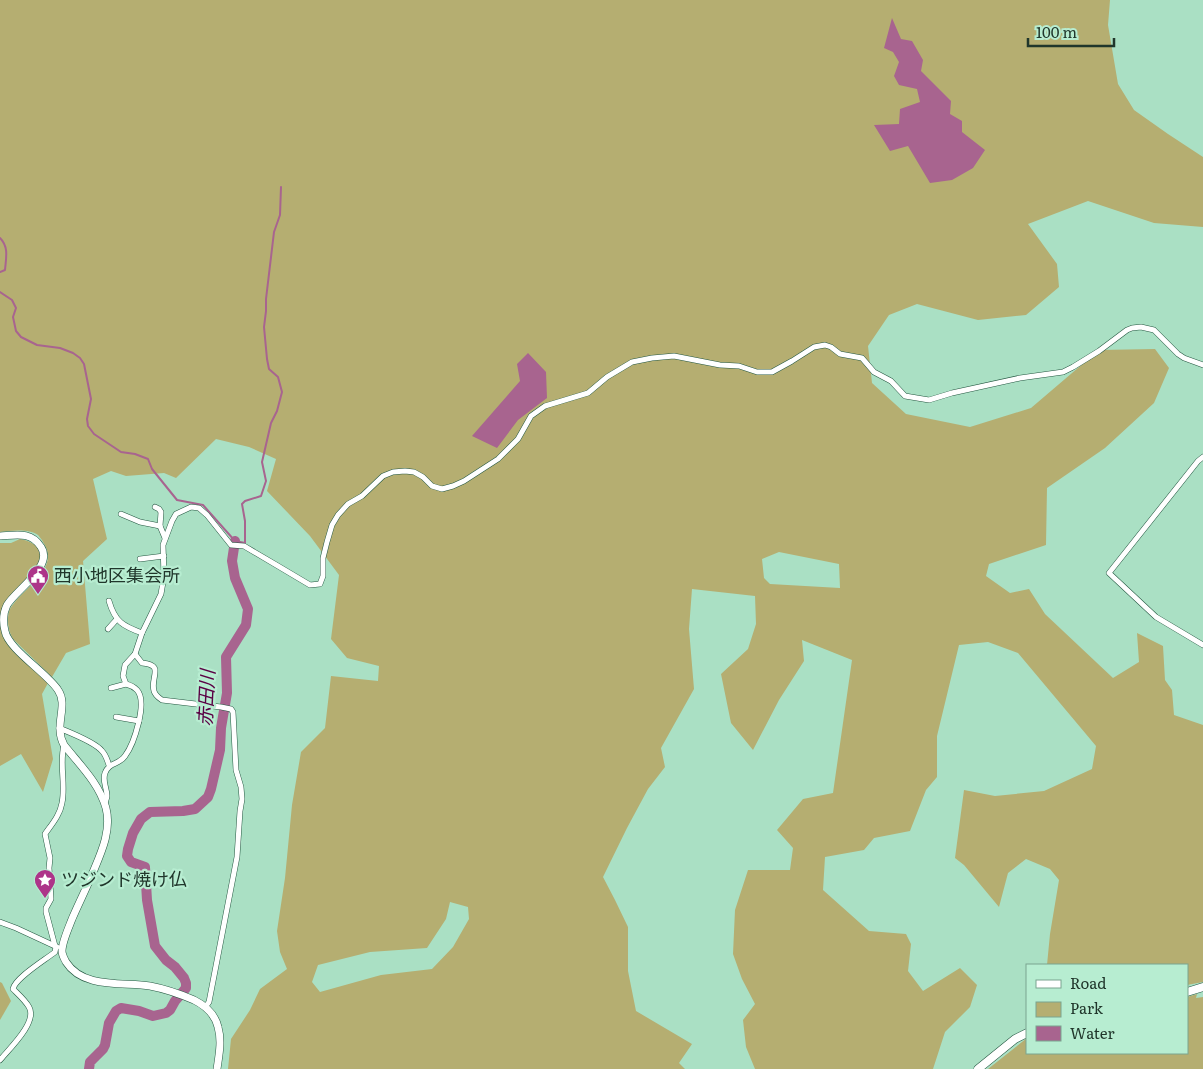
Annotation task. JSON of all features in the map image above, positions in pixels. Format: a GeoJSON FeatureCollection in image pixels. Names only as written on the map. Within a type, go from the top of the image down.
{"type":"FeatureCollection","features":[{"type":"Feature","properties":{"kind":"main road"},"geometry":{"type":"LineString","coordinates":[[0,536],[23,535],[30,537],[36,539],[43,549],[43,561],[38,570],[7,605],[4,624],[5,634],[10,642],[53,684],[62,696],[59,728],[61,739],[100,792],[108,819],[103,849],[58,948],[70,968],[82,977],[102,982],[155,987],[175,992],[206,1006],[219,1028],[217,1069]]}},
{"type":"Feature","properties":{"kind":"main road"},"geometry":{"type":"LineString","coordinates":[[1188,992],[1203,987]]}},
{"type":"Feature","properties":{"kind":"main road"},"geometry":{"type":"LineString","coordinates":[[978,1069],[1015,1039],[1026,1034]]}},
{"type":"Feature","properties":{"kind":"street"},"geometry":{"type":"LineString","coordinates":[[126,684],[123,676],[125,665],[135,654],[142,633],[161,594],[164,576],[163,545],[176,514],[190,507],[199,508],[231,545],[244,546],[310,586],[320,584],[323,576],[327,542],[332,525],[348,504],[362,496],[383,476],[393,472],[414,472],[432,486],[442,489],[464,481],[498,459],[518,439],[531,416],[545,406],[588,393],[618,370],[632,362],[674,356],[720,365],[739,366],[757,372],[772,372],[814,347],[825,345],[840,354],[862,358],[874,372],[891,381],[905,396],[929,400],[1020,378],[1063,372],[1073,368],[1099,351],[1127,330],[1132,328],[1148,328],[1154,330],[1178,354],[1203,366]]}},
{"type":"Feature","properties":{"kind":"street"},"geometry":{"type":"LineString","coordinates":[[1203,457],[1109,574],[1156,617],[1203,645]]}},
{"type":"Feature","properties":{"kind":"street"},"geometry":{"type":"LineString","coordinates":[[155,507],[161,512],[160,526],[165,539]]}},
{"type":"Feature","properties":{"kind":"street"},"geometry":{"type":"LineString","coordinates":[[121,514],[140,522],[160,526]]}},
{"type":"Feature","properties":{"kind":"street"},"geometry":{"type":"LineString","coordinates":[[140,559],[164,556]]}},
{"type":"Feature","properties":{"kind":"street"},"geometry":{"type":"LineString","coordinates":[[109,601],[112,612],[125,627],[142,633]]}},
{"type":"Feature","properties":{"kind":"street"},"geometry":{"type":"LineString","coordinates":[[108,628],[117,619]]}},
{"type":"Feature","properties":{"kind":"street"},"geometry":{"type":"LineString","coordinates":[[135,654],[142,663],[153,666],[155,670],[154,692],[162,700],[221,707],[231,709],[232,712],[236,770],[242,799],[237,857],[209,1002],[206,1006]]}},
{"type":"Feature","properties":{"kind":"street"},"geometry":{"type":"LineString","coordinates":[[109,766],[119,762],[129,750],[139,722],[142,706],[137,690],[131,686],[126,684],[111,688]]}},
{"type":"Feature","properties":{"kind":"street"},"geometry":{"type":"LineString","coordinates":[[116,718],[139,722]]}},
{"type":"Feature","properties":{"kind":"street"},"geometry":{"type":"LineString","coordinates":[[59,728],[92,743],[101,749],[107,758],[109,766],[104,776],[107,796],[104,804]]}},
{"type":"Feature","properties":{"kind":"street"},"geometry":{"type":"LineString","coordinates":[[58,948],[46,912],[51,899],[50,858],[46,834],[58,815],[62,803],[64,784],[62,752],[64,745]]}},
{"type":"Feature","properties":{"kind":"street"},"geometry":{"type":"LineString","coordinates":[[0,922],[58,948]]}},
{"type":"Feature","properties":{"kind":"street"},"geometry":{"type":"LineString","coordinates":[[0,1060],[27,1026],[31,1014],[30,1008],[13,989],[14,985],[58,948]]}},
{"type":"Feature","properties":{"kind":"green space"},"geometry":{"type":"Polygon","coordinates":[[[0,0],[1110,0],[1108,25],[1118,84],[1134,110],[1203,157],[1203,227],[1154,223],[1088,201],[1028,224],[1057,264],[1059,287],[1026,315],[978,320],[917,304],[889,315],[868,346],[872,383],[906,414],[970,427],[1031,408],[1099,350],[1155,349],[1169,368],[1154,403],[1105,448],[1047,488],[1046,545],[989,564],[986,576],[1010,593],[1029,589],[1045,614],[1113,678],[1139,662],[1137,633],[1163,646],[1165,680],[1172,690],[1174,715],[1203,725],[1203,982],[1188,985],[1188,964],[1047,964],[1059,880],[1050,869],[1026,859],[1008,873],[999,907],[964,865],[955,858],[964,790],[995,796],[1044,791],[1092,769],[1096,746],[1018,653],[988,642],[959,645],[937,736],[937,777],[926,790],[910,831],[874,838],[864,850],[825,857],[823,890],[869,931],[906,934],[911,944],[908,971],[923,991],[960,968],[977,985],[970,1007],[945,1032],[933,1069],[755,1069],[746,1047],[743,1020],[755,1004],[742,979],[733,954],[735,910],[748,870],[790,870],[793,848],[777,830],[803,799],[833,793],[852,660],[802,640],[804,661],[779,700],[753,750],[731,723],[721,674],[748,649],[756,624],[755,596],[692,589],[689,629],[694,689],[661,748],[665,767],[648,789],[603,877],[628,927],[628,971],[636,1011],[692,1044],[679,1063],[685,1069],[228,1069],[231,1039],[250,1010],[260,989],[287,969],[280,952],[277,931],[285,878],[292,805],[301,752],[325,728],[331,676],[378,681],[379,666],[347,658],[331,639],[339,575],[310,536],[267,491],[276,459],[249,447],[216,439],[176,478],[164,473],[126,476],[111,471],[93,479],[107,539],[83,561],[90,644],[66,653],[52,677],[13,639],[9,628],[10,609],[15,601],[38,578],[44,570],[47,561],[47,552],[38,535],[29,531],[0,532],[0,0]],[[779,552],[762,559],[764,578],[770,584],[840,588],[839,564],[779,552]],[[450,902],[446,919],[427,948],[370,952],[318,965],[312,982],[320,992],[381,975],[432,969],[453,947],[469,919],[468,907],[450,902]]]}},
{"type":"Feature","properties":{"kind":"green space"},"geometry":{"type":"Polygon","coordinates":[[[20,539],[31,543],[40,550],[40,560],[36,569],[1,618],[2,635],[7,643],[48,683],[42,694],[53,759],[43,792],[21,754],[0,766],[0,543],[11,543],[20,539]]]}},
{"type":"Feature","properties":{"kind":"green space"},"geometry":{"type":"Polygon","coordinates":[[[0,982],[11,1001],[0,1020],[0,982]]]}},
{"type":"Feature","properties":{"kind":"green space"},"geometry":{"type":"Polygon","coordinates":[[[1197,994],[1196,998],[1203,997],[1203,1069],[988,1069],[1026,1039],[1026,1054],[1188,1054],[1188,997],[1197,994]]]}},
{"type":"Feature","properties":{"kind":"water"},"geometry":{"type":"Polygon","coordinates":[[[892,18],[901,39],[912,41],[923,60],[921,71],[951,101],[950,114],[962,121],[962,132],[985,150],[973,168],[952,180],[930,183],[908,146],[890,151],[874,125],[899,124],[900,109],[920,102],[917,89],[899,85],[894,76],[899,62],[893,52],[884,48],[892,18]]]}},
{"type":"Feature","properties":{"kind":"water"},"geometry":{"type":"Polygon","coordinates":[[[528,353],[546,372],[547,398],[518,420],[497,448],[472,436],[520,381],[517,364],[528,353]]]}},
{"type":"Feature","properties":{"kind":"waterway","name":"赤田川"},"geometry":{"type":"LineString","coordinates":[[0,292],[12,300],[16,308],[13,317],[16,331],[21,337],[37,345],[60,348],[73,353],[84,364],[91,399],[87,419],[88,426],[94,434],[121,452],[135,454],[148,459],[152,469],[177,500],[203,505],[235,541],[245,543],[245,521],[242,504],[245,501],[261,496],[266,481],[262,462],[271,423],[277,411],[282,392],[278,377],[269,369],[264,327],[274,232],[280,215],[281,187]]}},
{"type":"Feature","properties":{"kind":"waterway","name":"赤田川"},"geometry":{"type":"LineString","coordinates":[[0,238],[5,245],[6,253],[5,270],[0,272]]}},
{"type":"Feature","properties":{"kind":"waterway","name":"赤田川"},"geometry":{"type":"LineString","coordinates":[[89,1069],[90,1062],[105,1045],[109,1023],[116,1011],[121,1008],[153,1016],[166,1013],[186,988],[184,978],[155,946],[147,900],[145,867],[131,862],[127,856],[133,833],[141,819],[150,812],[195,809],[208,797],[211,789],[220,750],[221,728],[227,693],[226,657],[246,625],[248,609],[235,578],[232,561],[235,541]]}},
{"type":"Feature","properties":{"kind":"place","name":"西小地区集会所"},"geometry":{"type":"Point","coordinates":[38,595]}},
{"type":"Feature","properties":{"kind":"place","name":"ツジンド焼け仏"},"geometry":{"type":"Point","coordinates":[45,899]}}]}
